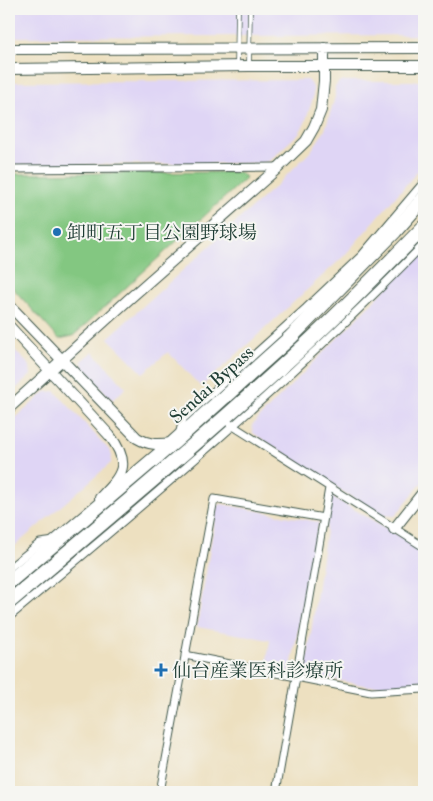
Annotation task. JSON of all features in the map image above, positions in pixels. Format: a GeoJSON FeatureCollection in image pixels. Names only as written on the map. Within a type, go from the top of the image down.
{"type":"FeatureCollection","features":[{"type":"Feature","properties":{"kind":"highway","name":"Sendai Bypass"},"geometry":{"type":"LineString","coordinates":[[9,582],[176,440],[292,337],[395,231],[424,198]]}},
{"type":"Feature","properties":{"kind":"highway","name":"Sendai Bypass"},"geometry":{"type":"LineString","coordinates":[[9,602],[228,423],[424,227]]}},
{"type":"Feature","properties":{"kind":"street"},"geometry":{"type":"LineString","coordinates":[[9,408],[129,298],[280,167],[306,141],[314,127],[320,110],[324,81],[324,48]]}},
{"type":"Feature","properties":{"kind":"street"},"geometry":{"type":"LineString","coordinates":[[9,49],[424,48]]}},
{"type":"Feature","properties":{"kind":"street"},"geometry":{"type":"LineString","coordinates":[[9,69],[424,66]]}},
{"type":"Feature","properties":{"kind":"street"},"geometry":{"type":"LineString","coordinates":[[9,169],[280,167]]}},
{"type":"Feature","properties":{"kind":"street"},"geometry":{"type":"LineString","coordinates":[[9,305],[137,438],[147,444],[158,445],[176,440],[184,420],[362,255],[424,182]]}},
{"type":"Feature","properties":{"kind":"street"},"geometry":{"type":"LineString","coordinates":[[9,617],[182,472],[228,423],[351,317],[424,244]]}},
{"type":"Feature","properties":{"kind":"street"},"geometry":{"type":"LineString","coordinates":[[9,326],[110,436],[120,450],[122,463],[121,472],[117,480],[61,538],[40,543],[9,568]]}},
{"type":"Feature","properties":{"kind":"street"},"geometry":{"type":"LineString","coordinates":[[228,423],[424,547]]}},
{"type":"Feature","properties":{"kind":"street"},"geometry":{"type":"LineString","coordinates":[[276,792],[329,488]]}},
{"type":"Feature","properties":{"kind":"street"},"geometry":{"type":"LineString","coordinates":[[394,529],[424,491]]}},
{"type":"Feature","properties":{"kind":"street"},"geometry":{"type":"LineString","coordinates":[[160,792],[214,499],[324,518]]}},
{"type":"Feature","properties":{"kind":"street"},"geometry":{"type":"LineString","coordinates":[[185,655],[371,692],[424,689]]}},
{"type":"Feature","properties":{"kind":"lane"},"geometry":{"type":"LineString","coordinates":[[237,66],[238,9]]}},
{"type":"Feature","properties":{"kind":"lane"},"geometry":{"type":"LineString","coordinates":[[249,66],[250,9]]}},
{"type":"Feature","properties":{"kind":"shaded area"},"geometry":{"type":"Polygon","coordinates":[[[9,9],[424,9],[424,35],[9,37],[9,9]]]}},
{"type":"Feature","properties":{"kind":"shaded area"},"geometry":{"type":"Polygon","coordinates":[[[307,80],[313,87],[313,98],[305,123],[299,133],[269,161],[261,163],[9,165],[9,82],[307,80]]]}},
{"type":"Feature","properties":{"kind":"shaded area"},"geometry":{"type":"Polygon","coordinates":[[[340,81],[424,81],[424,164],[344,256],[201,387],[168,352],[143,373],[108,338],[278,184],[311,151],[325,130],[335,97],[335,87],[340,81]]]}},
{"type":"Feature","properties":{"kind":"shaded area"},"geometry":{"type":"Polygon","coordinates":[[[424,250],[424,480],[395,516],[379,515],[253,433],[252,425],[424,250]]]}},
{"type":"Feature","properties":{"kind":"shaded area"},"geometry":{"type":"Polygon","coordinates":[[[9,344],[30,366],[31,375],[9,395],[9,344]]]}},
{"type":"Feature","properties":{"kind":"shaded area"},"geometry":{"type":"Polygon","coordinates":[[[93,352],[126,388],[112,400],[83,368],[82,361],[93,352]]]}},
{"type":"Feature","properties":{"kind":"shaded area"},"geometry":{"type":"Polygon","coordinates":[[[55,391],[111,452],[111,463],[9,551],[9,424],[45,392],[55,391]]]}},
{"type":"Feature","properties":{"kind":"shaded area"},"geometry":{"type":"Polygon","coordinates":[[[331,496],[424,550],[424,684],[368,686],[305,674],[331,496]]]}},
{"type":"Feature","properties":{"kind":"shaded area"},"geometry":{"type":"Polygon","coordinates":[[[221,504],[319,522],[290,672],[266,667],[270,640],[197,627],[217,507],[221,504]]]}},
{"type":"Feature","properties":{"kind":"green space"},"geometry":{"type":"Polygon","coordinates":[[[239,172],[246,178],[73,336],[59,339],[9,284],[9,174],[239,172]]]}},
{"type":"Feature","properties":{"kind":"place","name":"卸町五丁目公園野球場"},"geometry":{"type":"Point","coordinates":[57,232]}},
{"type":"Feature","properties":{"kind":"place","name":"仙台産業医科診療所"},"geometry":{"type":"Point","coordinates":[161,670]}}]}
